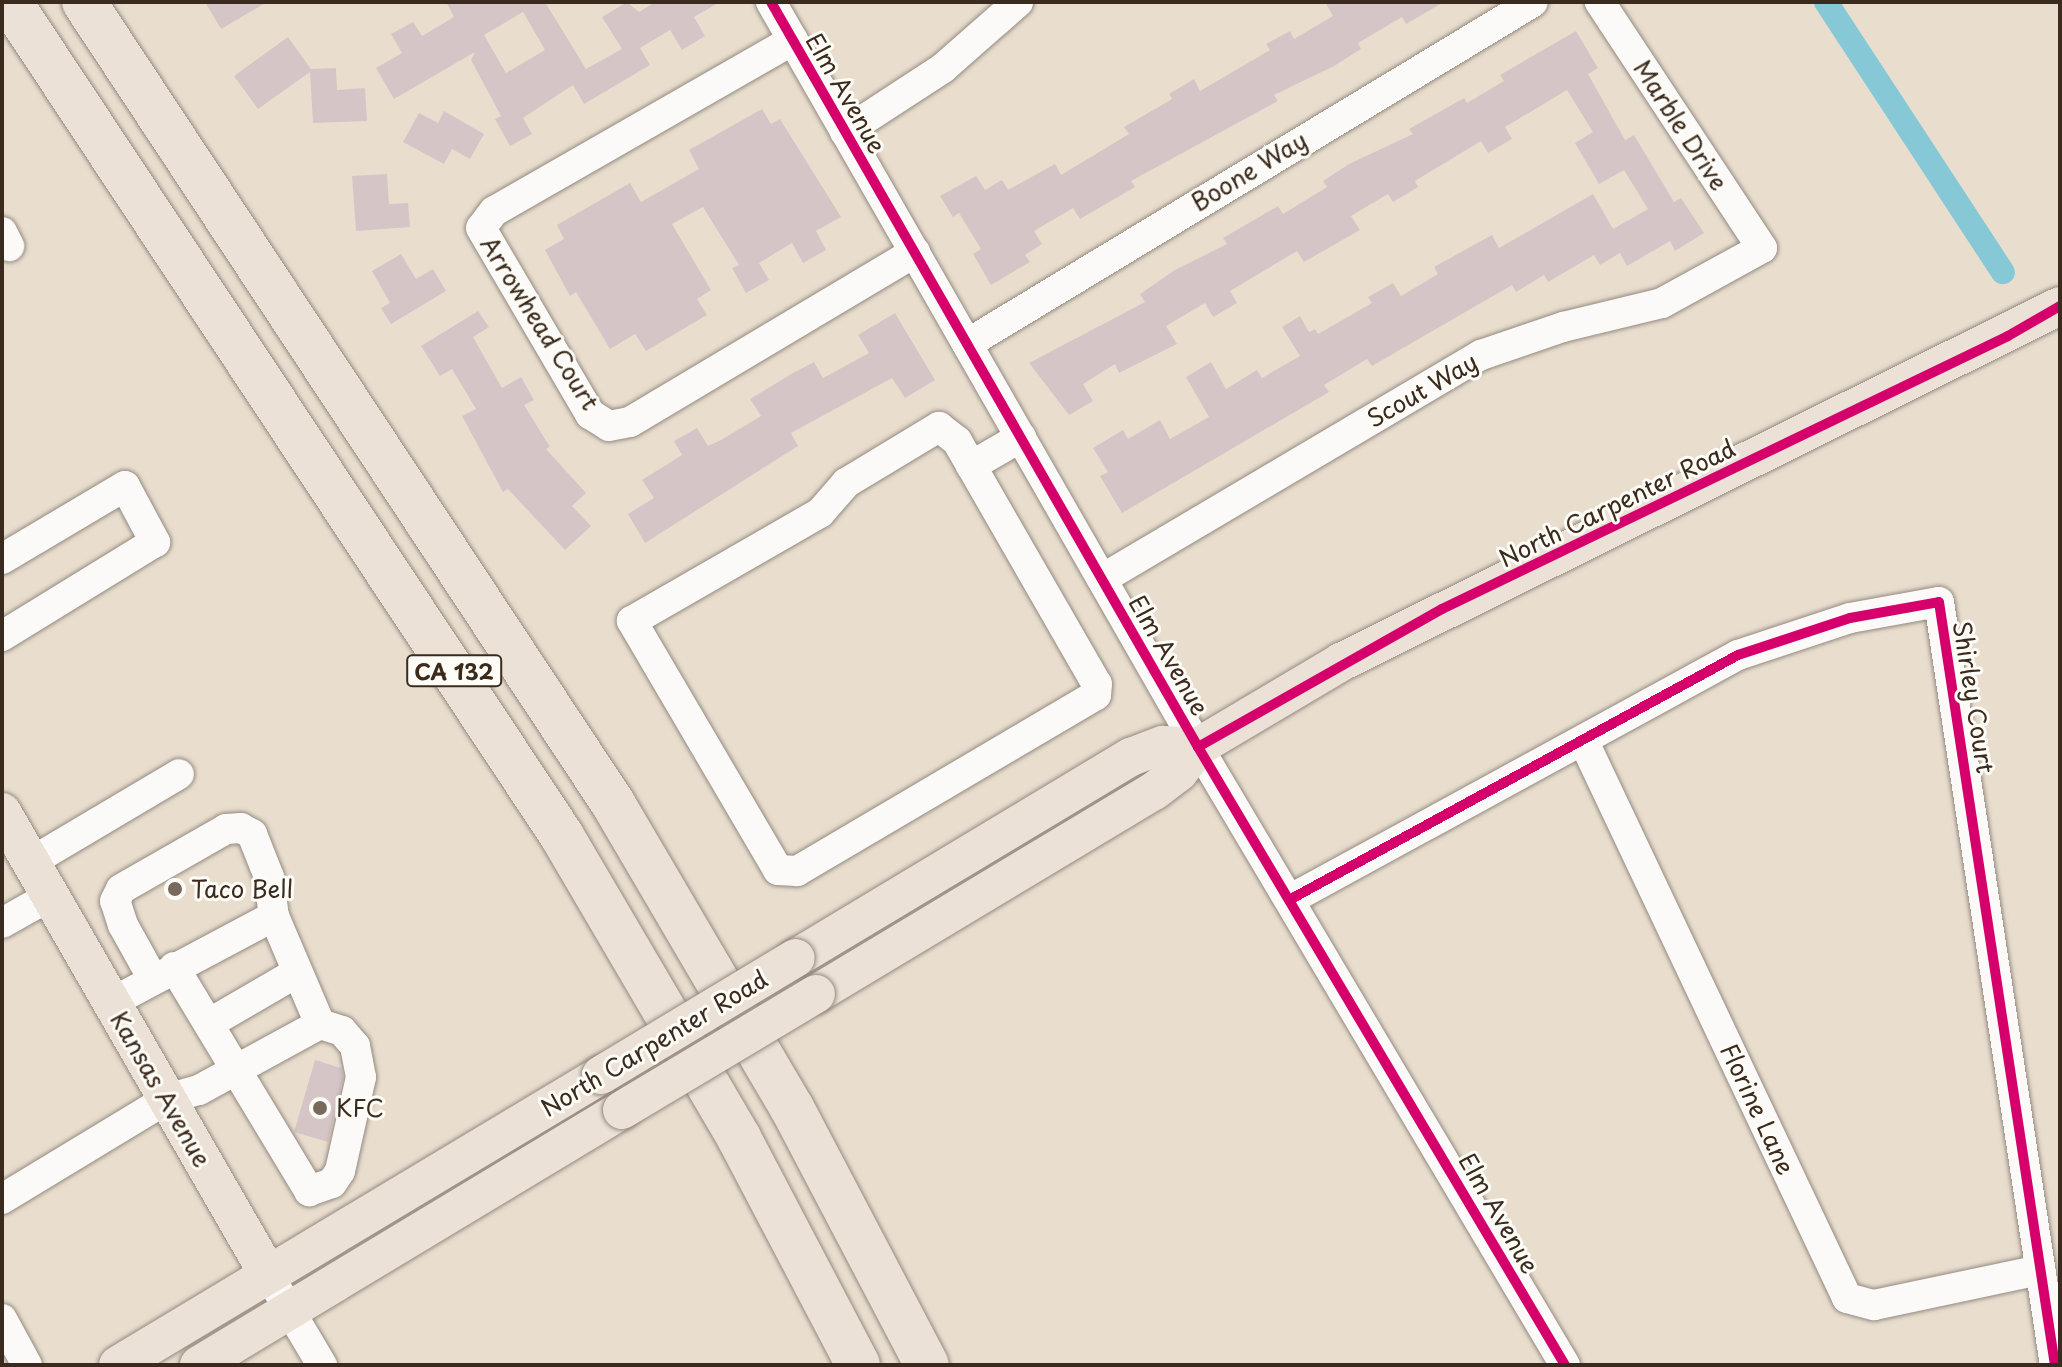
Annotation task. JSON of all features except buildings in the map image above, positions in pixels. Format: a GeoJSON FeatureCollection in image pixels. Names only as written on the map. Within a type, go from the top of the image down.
{"type":"FeatureCollection","features":[{"type":"Feature","properties":{"kind":"highway","name":"CA 132"},"geometry":{"type":"LineString","coordinates":[[10,2],[570,848],[739,1138],[858,1365]]}},
{"type":"Feature","properties":{"kind":"highway","name":"CA 132"},"geometry":{"type":"LineString","coordinates":[[84,2],[614,805],[792,1108],[927,1365]]}},
{"type":"Feature","properties":{"kind":"main road","name":"North Carpenter Road"},"geometry":{"type":"LineString","coordinates":[[199,1365],[1154,791],[1179,772],[1198,747],[1442,609],[2008,336],[2060,306]]}},
{"type":"Feature","properties":{"kind":"main road","name":"North Carpenter Road"},"geometry":{"type":"LineString","coordinates":[[118,1365],[1131,757],[1163,745],[1198,747]]}},
{"type":"Feature","properties":{"kind":"main road","name":"Kansas Avenue"},"geometry":{"type":"LineString","coordinates":[[2,812],[268,1274]]}},
{"type":"Feature","properties":{"kind":"street","name":"Elm Avenue"},"geometry":{"type":"LineString","coordinates":[[771,2],[1198,747],[1565,1365]]}},
{"type":"Feature","properties":{"kind":"street"},"geometry":{"type":"LineString","coordinates":[[845,132],[943,68],[1018,2]]}},
{"type":"Feature","properties":{"kind":"street","name":"Boone Way"},"geometry":{"type":"LineString","coordinates":[[967,344],[1533,2]]}},
{"type":"Feature","properties":{"kind":"street","name":"Marble Drive"},"geometry":{"type":"LineString","coordinates":[[1600,2],[1762,248]]}},
{"type":"Feature","properties":{"kind":"street","name":"Arrowhead Court"},"geometry":{"type":"LineString","coordinates":[[793,40],[494,211],[481,228],[590,414],[609,426],[630,422],[915,252]]}},
{"type":"Feature","properties":{"kind":"street","name":"Scout Way"},"geometry":{"type":"LineString","coordinates":[[1102,579],[1481,355],[1563,327],[1662,303],[1698,288],[1762,248]]}},
{"type":"Feature","properties":{"kind":"street"},"geometry":{"type":"LineString","coordinates":[[939,427],[957,441],[971,466],[1097,684],[1096,695],[797,871],[778,870],[632,621],[820,513],[846,483],[939,427]]}},
{"type":"Feature","properties":{"kind":"street"},"geometry":{"type":"LineString","coordinates":[[971,466],[1021,437]]}},
{"type":"Feature","properties":{"kind":"street"},"geometry":{"type":"LineString","coordinates":[[2,559],[125,486],[155,542],[2,636]]}},
{"type":"Feature","properties":{"kind":"street","name":"Shirley Court"},"geometry":{"type":"LineString","coordinates":[[1291,899],[1469,799],[1584,742],[1738,655],[1850,618],[1939,602],[2055,1365]]}},
{"type":"Feature","properties":{"kind":"street","name":"Florine Lane"},"geometry":{"type":"LineString","coordinates":[[1584,742],[1847,1298],[1874,1305],[2040,1270]]}},
{"type":"Feature","properties":{"kind":"street"},"geometry":{"type":"LineString","coordinates":[[31,862],[179,774]]}},
{"type":"Feature","properties":{"kind":"street"},"geometry":{"type":"LineString","coordinates":[[2,1199],[167,1099],[239,1068],[320,1024],[342,1031],[355,1046],[361,1077],[340,1171],[332,1183],[309,1191],[239,1068],[210,1023],[123,925],[115,901],[121,889],[226,829],[241,828],[256,842],[274,916],[320,1024]]}},
{"type":"Feature","properties":{"kind":"street"},"geometry":{"type":"LineString","coordinates":[[2,923],[50,896]]}},
{"type":"Feature","properties":{"kind":"street"},"geometry":{"type":"LineString","coordinates":[[112,1002],[274,916]]}},
{"type":"Feature","properties":{"kind":"street"},"geometry":{"type":"LineString","coordinates":[[210,1023],[296,973]]}},
{"type":"Feature","properties":{"kind":"street","name":"Kansas Avenue"},"geometry":{"type":"LineString","coordinates":[[268,1274],[322,1365]]}},
{"type":"Feature","properties":{"kind":"street"},"geometry":{"type":"LineString","coordinates":[[2,1319],[27,1365]]}},
{"type":"Feature","properties":{"kind":"waterway"},"geometry":{"type":"LineString","coordinates":[[1826,2],[2003,272]]}},
{"type":"Feature","properties":{"kind":"cycle path"},"geometry":{"type":"LineString","coordinates":[[771,2],[1198,747],[1565,1365]]}},
{"type":"Feature","properties":{"kind":"cycle path"},"geometry":{"type":"LineString","coordinates":[[1198,747],[1442,609],[2008,336],[2060,306]]}},
{"type":"Feature","properties":{"kind":"cycle path"},"geometry":{"type":"LineString","coordinates":[[1291,899],[1738,655],[1850,618],[1939,602],[2055,1365]]}},
{"type":"Feature","properties":{"kind":"place","name":"Taco Bell"},"geometry":{"type":"Point","coordinates":[175,889]}},
{"type":"Feature","properties":{"kind":"place","name":"KFC"},"geometry":{"type":"Point","coordinates":[320,1108]}}]}
